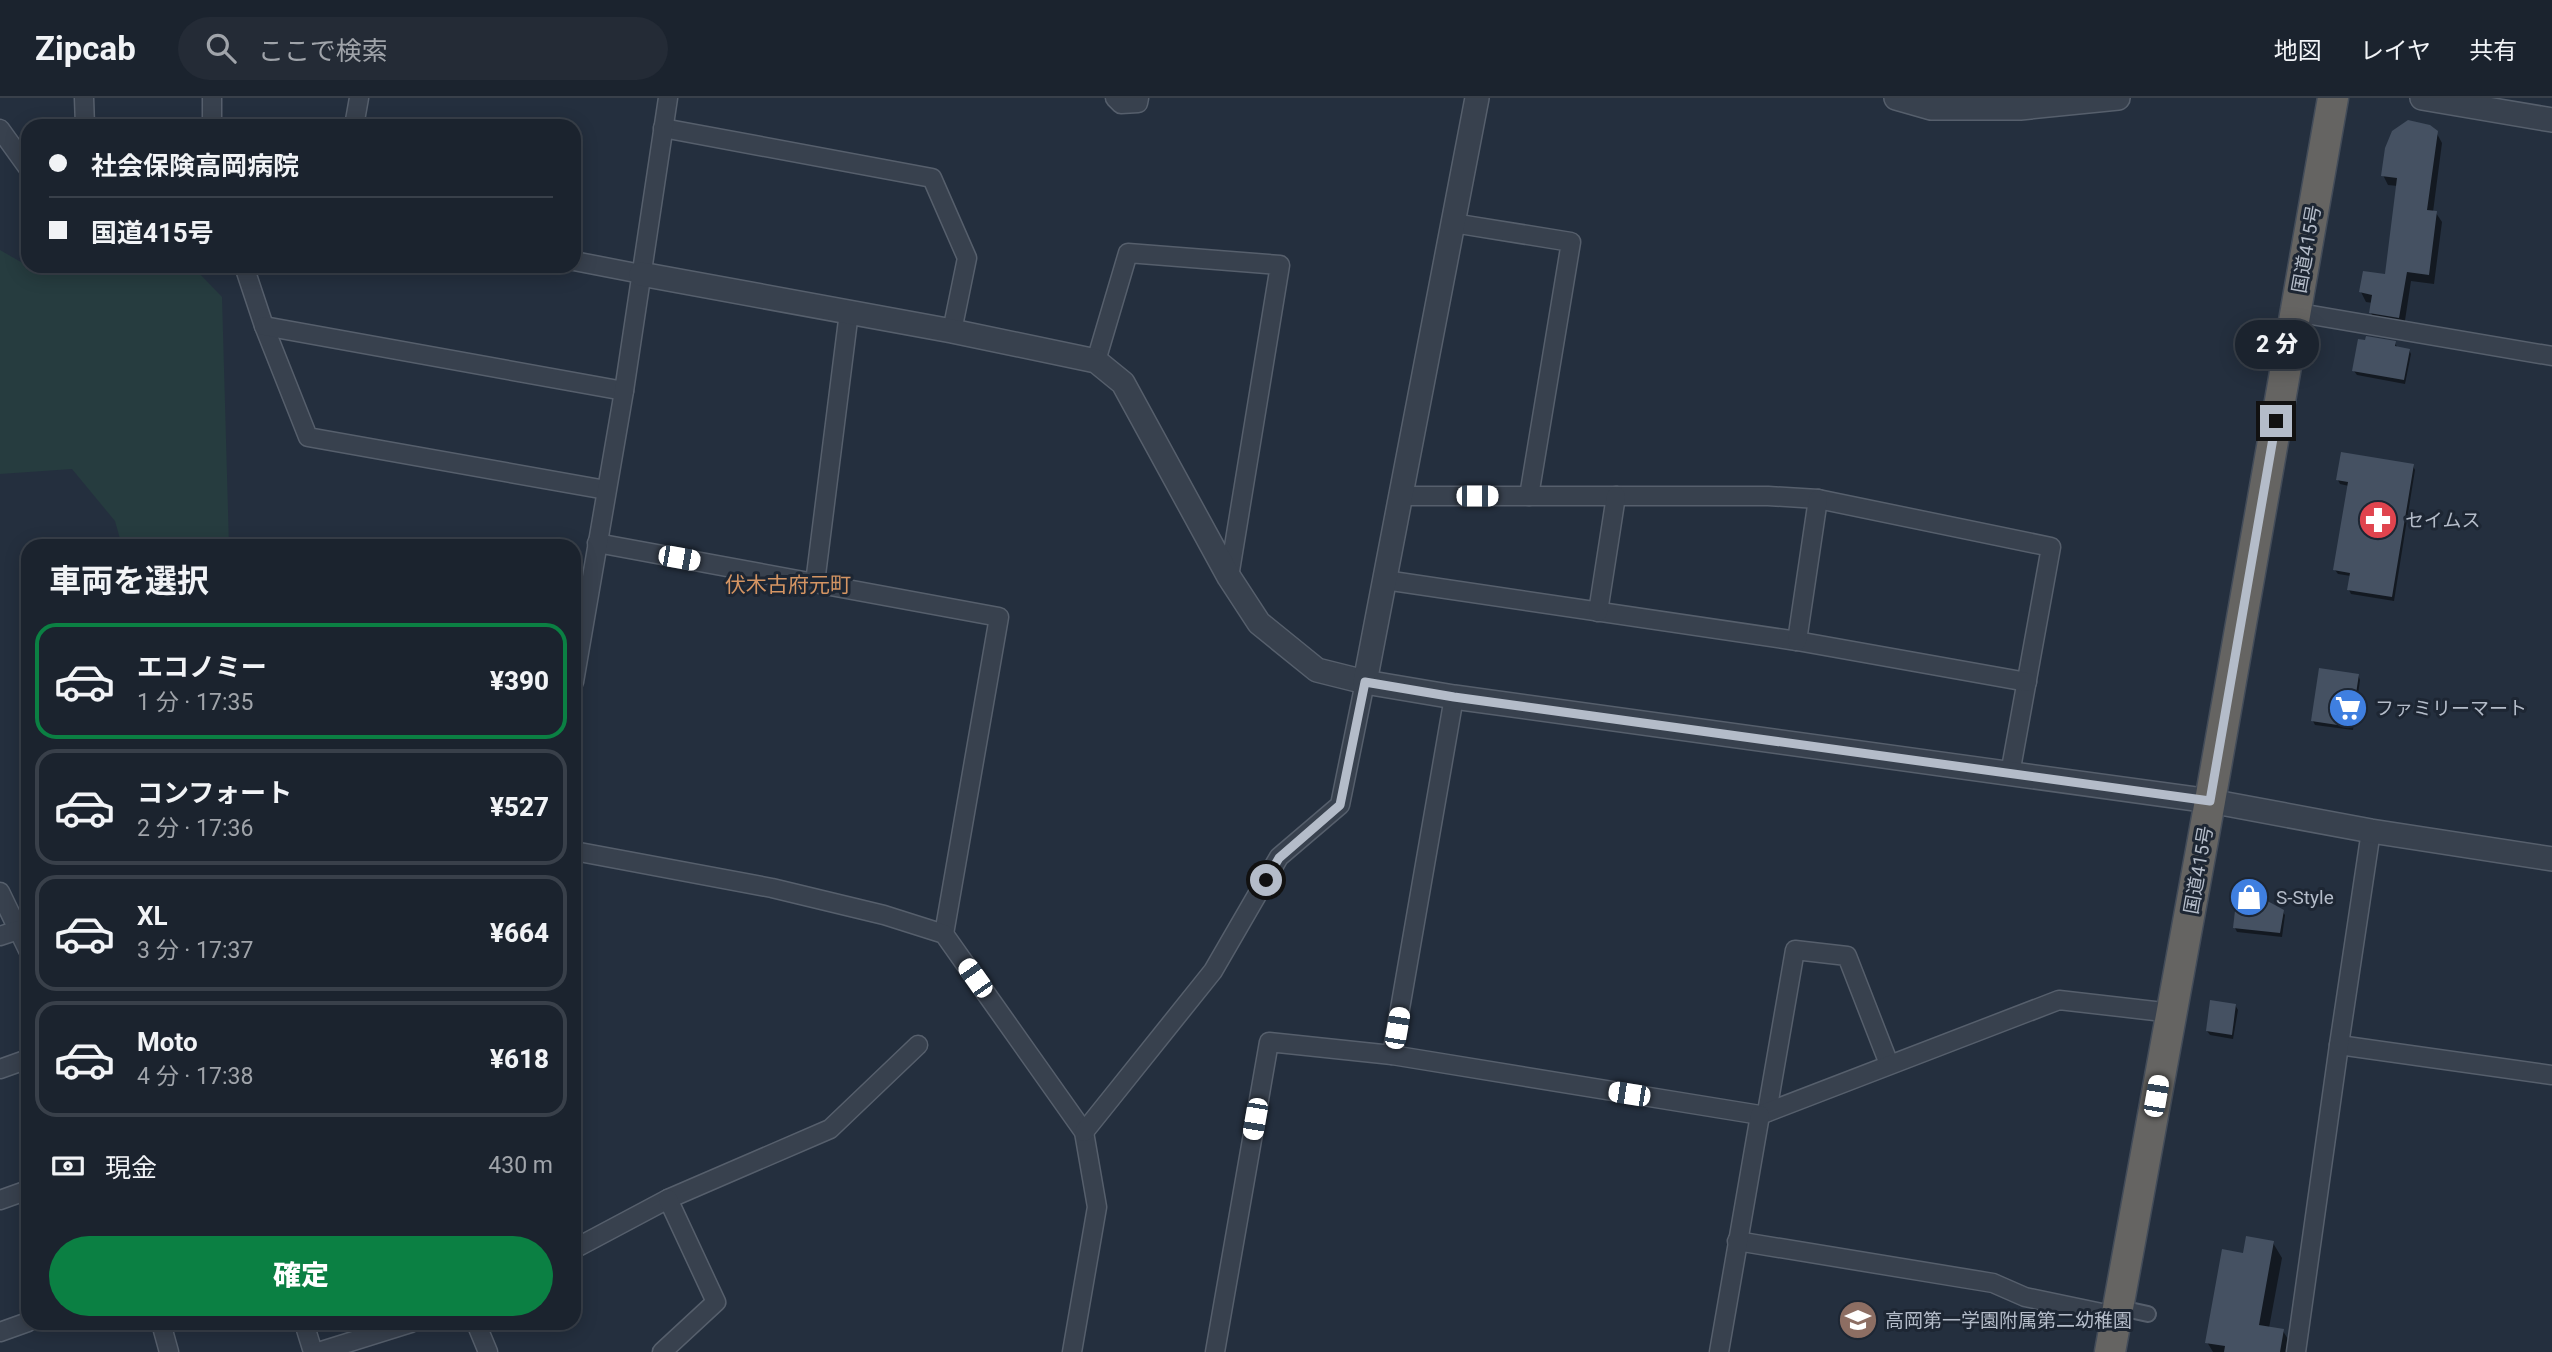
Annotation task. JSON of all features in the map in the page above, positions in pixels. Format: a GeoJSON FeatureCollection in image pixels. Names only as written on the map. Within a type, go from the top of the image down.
{"type":"FeatureCollection","features":[{"type":"Feature","properties":{"kind":"highway","name":"国道415号"},"geometry":{"type":"LineString","coordinates":[[2110,1352],[2104,1309],[2172,1013],[2333,98]]}},
{"type":"Feature","properties":{"kind":"street"},"geometry":{"type":"LineString","coordinates":[[84,98],[85,119]]}},
{"type":"Feature","properties":{"kind":"street"},"geometry":{"type":"LineString","coordinates":[[212,98],[212,119]]}},
{"type":"Feature","properties":{"kind":"street"},"geometry":{"type":"LineString","coordinates":[[355,119],[359,98]]}},
{"type":"Feature","properties":{"kind":"street"},"geometry":{"type":"LineString","coordinates":[[581,640],[624,391],[668,98]]}},
{"type":"Feature","properties":{"kind":"street"},"geometry":{"type":"LineString","coordinates":[[1115,98],[1121,104],[1138,103],[1139,98]]}},
{"type":"Feature","properties":{"kind":"street"},"geometry":{"type":"LineString","coordinates":[[1084,1132],[1213,971],[1279,858],[1340,805],[1476,98]]}},
{"type":"Feature","properties":{"kind":"street"},"geometry":{"type":"LineString","coordinates":[[1896,98],[1931,108],[2020,108],[2118,98]]}},
{"type":"Feature","properties":{"kind":"street"},"geometry":{"type":"LineString","coordinates":[[2422,98],[2552,120]]}},
{"type":"Feature","properties":{"kind":"street"},"geometry":{"type":"LineString","coordinates":[[663,128],[932,178],[967,258],[953,331]]}},
{"type":"Feature","properties":{"kind":"street"},"geometry":{"type":"LineString","coordinates":[[0,129],[21,158]]}},
{"type":"Feature","properties":{"kind":"street"},"geometry":{"type":"LineString","coordinates":[[1453,223],[1571,242],[1529,496]]}},
{"type":"Feature","properties":{"kind":"street"},"geometry":{"type":"LineString","coordinates":[[1096,361],[1128,253],[1280,265],[1230,577]]}},
{"type":"Feature","properties":{"kind":"street"},"geometry":{"type":"LineString","coordinates":[[581,262],[953,331],[1096,361],[1123,383],[1230,577],[1259,623],[1317,670],[1365,682],[1454,697],[2210,801],[2371,831],[2552,859]]}},
{"type":"Feature","properties":{"kind":"street"},"geometry":{"type":"LineString","coordinates":[[246,273],[264,326],[308,437],[606,490]]}},
{"type":"Feature","properties":{"kind":"street"},"geometry":{"type":"LineString","coordinates":[[815,583],[849,312]]}},
{"type":"Feature","properties":{"kind":"street"},"geometry":{"type":"LineString","coordinates":[[2294,312],[2552,356]]}},
{"type":"Feature","properties":{"kind":"street"},"geometry":{"type":"LineString","coordinates":[[264,326],[624,391]]}},
{"type":"Feature","properties":{"kind":"street"},"geometry":{"type":"LineString","coordinates":[[1401,496],[1768,496],[1818,499],[2051,547],[2010,774]]}},
{"type":"Feature","properties":{"kind":"street"},"geometry":{"type":"LineString","coordinates":[[1598,612],[1616,496]]}},
{"type":"Feature","properties":{"kind":"street"},"geometry":{"type":"LineString","coordinates":[[1797,641],[1818,499]]}},
{"type":"Feature","properties":{"kind":"street"},"geometry":{"type":"LineString","coordinates":[[597,543],[999,617],[944,934]]}},
{"type":"Feature","properties":{"kind":"street"},"geometry":{"type":"LineString","coordinates":[[1384,580],[1797,641],[2027,682]]}},
{"type":"Feature","properties":{"kind":"street"},"geometry":{"type":"LineString","coordinates":[[1392,1055],[1454,697]]}},
{"type":"Feature","properties":{"kind":"street"},"geometry":{"type":"LineString","coordinates":[[2296,1352],[2371,831]]}},
{"type":"Feature","properties":{"kind":"street"},"geometry":{"type":"LineString","coordinates":[[581,851],[772,888],[884,915],[944,934],[1084,1132],[1097,1207],[1072,1352]]}},
{"type":"Feature","properties":{"kind":"street"},"geometry":{"type":"LineString","coordinates":[[0,892],[21,936]]}},
{"type":"Feature","properties":{"kind":"street"},"geometry":{"type":"LineString","coordinates":[[0,936],[18,930]]}},
{"type":"Feature","properties":{"kind":"street"},"geometry":{"type":"LineString","coordinates":[[1718,1352],[1737,1241],[1795,950],[1847,956],[1889,1064]]}},
{"type":"Feature","properties":{"kind":"street"},"geometry":{"type":"LineString","coordinates":[[1215,1352],[1269,1042],[1392,1055],[1763,1114],[2059,1000],[2172,1013]]}},
{"type":"Feature","properties":{"kind":"street"},"geometry":{"type":"LineString","coordinates":[[581,1245],[668,1199],[830,1129],[918,1045]]}},
{"type":"Feature","properties":{"kind":"street"},"geometry":{"type":"LineString","coordinates":[[2339,1045],[2552,1075]]}},
{"type":"Feature","properties":{"kind":"street"},"geometry":{"type":"LineString","coordinates":[[0,1069],[21,1062]]}},
{"type":"Feature","properties":{"kind":"street"},"geometry":{"type":"LineString","coordinates":[[0,1200],[21,1192]]}},
{"type":"Feature","properties":{"kind":"street"},"geometry":{"type":"LineString","coordinates":[[662,1352],[716,1302],[668,1199]]}},
{"type":"Feature","properties":{"kind":"street"},"geometry":{"type":"LineString","coordinates":[[1737,1241],[1993,1283],[2025,1297],[2148,1314]]}},
{"type":"Feature","properties":{"kind":"street"},"geometry":{"type":"LineString","coordinates":[[0,1332],[21,1324]]}},
{"type":"Feature","properties":{"kind":"street"},"geometry":{"type":"LineString","coordinates":[[163,1330],[170,1352]]}},
{"type":"Feature","properties":{"kind":"street"},"geometry":{"type":"LineString","coordinates":[[307,1330],[315,1352],[388,1330]]}},
{"type":"Feature","properties":{"kind":"street"},"geometry":{"type":"LineString","coordinates":[[479,1330],[488,1352]]}},
{"type":"Feature","properties":{"kind":"green space"},"geometry":{"type":"Polygon","coordinates":[[[0,250],[21,262],[21,273],[199,273],[222,297],[229,539],[120,539],[115,521],[72,469],[0,474],[0,250]]]}},
{"type":"Feature","properties":{"kind":"building"},"geometry":{"type":"Polygon","coordinates":[[[2408,120],[2430,125],[2438,131],[2427,210],[2437,211],[2429,275],[2407,272],[2399,318],[2369,313],[2372,295],[2359,292],[2363,271],[2385,274],[2397,178],[2381,176],[2385,148],[2392,131],[2408,120]]]}},
{"type":"Feature","properties":{"kind":"building"},"geometry":{"type":"Polygon","coordinates":[[[2366,336],[2396,341],[2395,346],[2410,349],[2404,380],[2352,371],[2358,339],[2365,340],[2366,336]]]}},
{"type":"Feature","properties":{"kind":"building"},"geometry":{"type":"Polygon","coordinates":[[[2341,452],[2414,464],[2392,597],[2347,590],[2350,573],[2333,570],[2348,482],[2336,480],[2341,452]]]}},
{"type":"Feature","properties":{"kind":"building"},"geometry":{"type":"Polygon","coordinates":[[[2319,668],[2359,674],[2351,727],[2311,721],[2319,668]]]}},
{"type":"Feature","properties":{"kind":"building","name":"S-Style"},"geometry":{"type":"Polygon","coordinates":[[[2238,885],[2284,910],[2280,933],[2233,928],[2238,885]]]}},
{"type":"Feature","properties":{"kind":"building"},"geometry":{"type":"Polygon","coordinates":[[[2210,1000],[2236,1004],[2232,1035],[2206,1031],[2210,1000]]]}},
{"type":"Feature","properties":{"kind":"building"},"geometry":{"type":"Polygon","coordinates":[[[2246,1236],[2274,1241],[2259,1325],[2284,1329],[2280,1352],[2224,1352],[2225,1346],[2205,1343],[2222,1249],[2243,1253],[2246,1236]]]}},
{"type":"Feature","properties":{"kind":"place","name":"セイムス"},"geometry":{"type":"Point","coordinates":[2378,520]}},
{"type":"Feature","properties":{"kind":"place","name":"ファミリーマート"},"geometry":{"type":"Point","coordinates":[2348,708]}},
{"type":"Feature","properties":{"kind":"place","name":"S-Style"},"geometry":{"type":"Point","coordinates":[2249,897]}},
{"type":"Feature","properties":{"kind":"place","name":"高岡第一学園附属第二幼稚園"},"geometry":{"type":"Point","coordinates":[1858,1320]}},
{"type":"Feature","properties":{"kind":"district","name":"伏木古府元町"},"geometry":{"type":"Point","coordinates":[788,585]}},
{"type":"Feature","properties":{"kind":"route"},"geometry":{"type":"LineString","coordinates":[[1266,880],[1279,858],[1340,805],[1365,682],[1454,697],[2210,801],[2276,421]]}}]}
